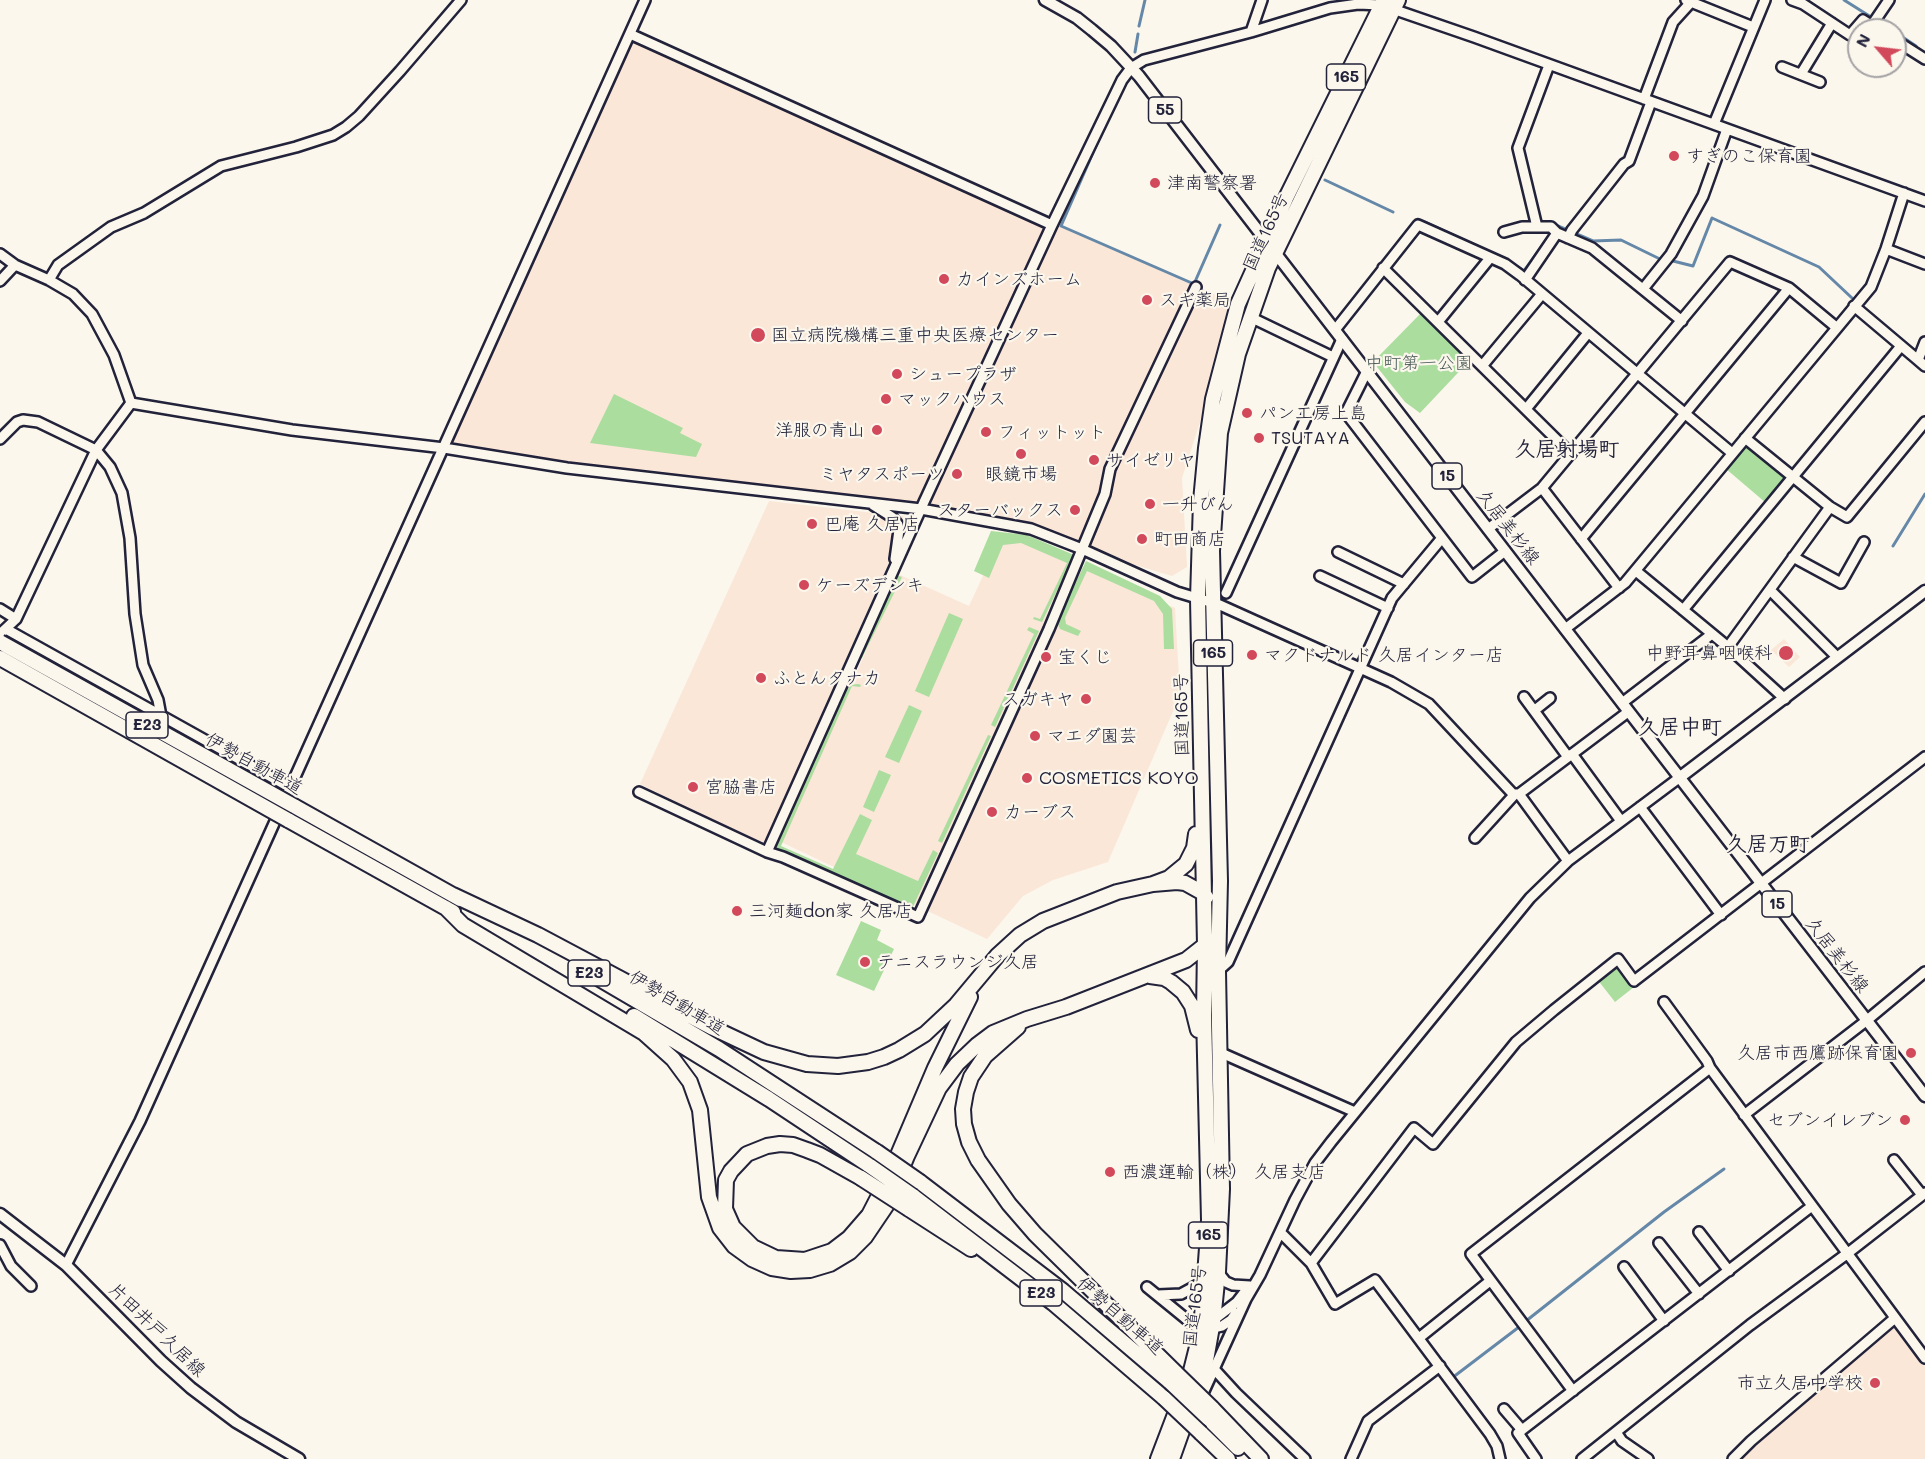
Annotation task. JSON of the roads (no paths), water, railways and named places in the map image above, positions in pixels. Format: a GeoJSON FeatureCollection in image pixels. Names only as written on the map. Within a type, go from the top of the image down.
{"type":"FeatureCollection","features":[{"type":"Feature","properties":{"kind":"highway","name":"国道165号"},"geometry":{"type":"LineString","coordinates":[[1174,1453],[1205,1366],[1208,1327],[1218,1272],[1222,1189],[1219,918],[1201,501],[1213,399],[1238,304],[1266,241],[1389,4]]}},
{"type":"Feature","properties":{"kind":"highway","name":"国道165号"},"geometry":{"type":"LineString","coordinates":[[1158,1459],[1208,1327],[1205,1281],[1209,1220],[1200,739],[1205,600],[1220,433],[1238,354],[1275,253],[1389,4]]}},
{"type":"Feature","properties":{"kind":"highway","name":"伊勢自動車道"},"geometry":{"type":"LineString","coordinates":[[2,635],[294,806],[719,1048],[877,1152],[1063,1291],[1173,1378],[1210,1413],[1250,1459]]}},
{"type":"Feature","properties":{"kind":"highway","name":"伊勢自動車道"},"geometry":{"type":"LineString","coordinates":[[0,658],[446,908],[711,1062],[870,1166],[911,1202],[1053,1303],[1164,1398],[1228,1459]]}},
{"type":"Feature","properties":{"kind":"highway"},"geometry":{"type":"LineString","coordinates":[[1153,884],[1179,871],[1186,864],[1194,848],[1200,739]]}},
{"type":"Feature","properties":{"kind":"highway"},"geometry":{"type":"LineString","coordinates":[[446,908],[463,925],[644,1033],[673,1059],[690,1082],[700,1110],[709,1197],[720,1228],[734,1246],[752,1259],[782,1270],[810,1270],[830,1264],[850,1252],[865,1237],[888,1203],[929,1107],[946,1077],[965,1054],[993,1033],[1186,960],[1205,945],[1219,918],[1203,893],[1185,883],[1153,884],[1117,892],[1043,921],[1020,934],[997,956],[980,979],[925,1034],[899,1050],[861,1063],[838,1066],[807,1064],[764,1052],[738,1041],[538,935],[453,895]]}},
{"type":"Feature","properties":{"kind":"highway"},"geometry":{"type":"LineString","coordinates":[[1148,976],[1164,978],[1172,982],[1187,998],[1196,1020],[1205,1064]]}},
{"type":"Feature","properties":{"kind":"highway"},"geometry":{"type":"LineString","coordinates":[[911,1202],[861,1178],[820,1155],[793,1145],[767,1146],[747,1155],[731,1171],[726,1180],[725,1209],[733,1227],[741,1237],[763,1253],[776,1258],[796,1260],[813,1258],[832,1251],[849,1238],[862,1224],[879,1198],[935,1068],[980,979]]}},
{"type":"Feature","properties":{"kind":"highway"},"geometry":{"type":"LineString","coordinates":[[1027,1019],[985,1056],[971,1077],[963,1108],[969,1142],[978,1160],[1009,1204],[1173,1378]]}},
{"type":"Feature","properties":{"kind":"highway"},"geometry":{"type":"LineString","coordinates":[[1210,1413],[1261,1459]]}},
{"type":"Feature","properties":{"kind":"main road","name":"55"},"geometry":{"type":"LineString","coordinates":[[1045,0],[1077,18],[1111,46],[1131,68],[1266,241]]}},
{"type":"Feature","properties":{"kind":"main road","name":"久居美杉線"},"geometry":{"type":"LineString","coordinates":[[1266,241],[1925,1096]]}},
{"type":"Feature","properties":{"kind":"main road"},"geometry":{"type":"LineString","coordinates":[[1679,778],[1925,591]]}},
{"type":"Feature","properties":{"kind":"main road","name":"片田井戸久居線"},"geometry":{"type":"LineString","coordinates":[[0,1214],[66,1265],[191,1388],[236,1422],[299,1459]]}},
{"type":"Feature","properties":{"kind":"street"},"geometry":{"type":"LineString","coordinates":[[49,280],[58,265],[105,230],[144,213],[221,166],[296,147],[333,135],[346,127],[386,86],[461,0]]}},
{"type":"Feature","properties":{"kind":"street"},"geometry":{"type":"LineString","coordinates":[[66,1265],[140,1121],[645,0]]}},
{"type":"Feature","properties":{"kind":"street"},"geometry":{"type":"LineString","coordinates":[[1251,32],[1262,0]]}},
{"type":"Feature","properties":{"kind":"street"},"geometry":{"type":"LineString","coordinates":[[1714,124],[1765,0]]}},
{"type":"Feature","properties":{"kind":"street"},"geometry":{"type":"LineString","coordinates":[[1792,0],[1803,4],[1847,33]]}},
{"type":"Feature","properties":{"kind":"street"},"geometry":{"type":"LineString","coordinates":[[1880,18],[1889,0]]}},
{"type":"Feature","properties":{"kind":"street"},"geometry":{"type":"LineString","coordinates":[[1570,234],[1624,164],[1629,161],[1670,28],[1690,1],[1753,27]]}},
{"type":"Feature","properties":{"kind":"street"},"geometry":{"type":"LineString","coordinates":[[767,852],[1052,225],[1122,80],[1131,68],[1144,60],[1251,32],[1330,8],[1359,4],[1389,4],[1549,65],[1925,201]]}},
{"type":"Feature","properties":{"kind":"street"},"geometry":{"type":"LineString","coordinates":[[1801,74],[1832,23]]}},
{"type":"Feature","properties":{"kind":"street"},"geometry":{"type":"LineString","coordinates":[[630,34],[1052,225]]}},
{"type":"Feature","properties":{"kind":"street"},"geometry":{"type":"LineString","coordinates":[[1907,48],[1925,59]]}},
{"type":"Feature","properties":{"kind":"street"},"geometry":{"type":"LineString","coordinates":[[1537,227],[1518,148],[1549,65]]}},
{"type":"Feature","properties":{"kind":"street"},"geometry":{"type":"LineString","coordinates":[[1782,67],[1820,82]]}},
{"type":"Feature","properties":{"kind":"street"},"geometry":{"type":"LineString","coordinates":[[1643,289],[1666,261],[1703,196],[1727,129]]}},
{"type":"Feature","properties":{"kind":"street"},"geometry":{"type":"LineString","coordinates":[[1565,629],[1619,588],[1636,571],[1870,287],[1886,249],[1904,193]]}},
{"type":"Feature","properties":{"kind":"street"},"geometry":{"type":"LineString","coordinates":[[1335,330],[1418,225],[1505,264],[1732,453]]}},
{"type":"Feature","properties":{"kind":"street"},"geometry":{"type":"LineString","coordinates":[[1504,232],[1522,227],[1551,227],[1557,233],[1570,234],[1592,248],[1682,321]]}},
{"type":"Feature","properties":{"kind":"street"},"geometry":{"type":"LineString","coordinates":[[1525,279],[1557,233]]}},
{"type":"Feature","properties":{"kind":"street"},"geometry":{"type":"LineString","coordinates":[[1886,249],[1925,264]]}},
{"type":"Feature","properties":{"kind":"street"},"geometry":{"type":"LineString","coordinates":[[0,254],[15,265],[73,294],[92,314],[114,355],[131,403]]}},
{"type":"Feature","properties":{"kind":"street"},"geometry":{"type":"LineString","coordinates":[[1437,322],[1490,258]]}},
{"type":"Feature","properties":{"kind":"street"},"geometry":{"type":"LineString","coordinates":[[1488,529],[1542,488],[1730,262],[1789,288],[1836,327]]}},
{"type":"Feature","properties":{"kind":"street"},"geometry":{"type":"LineString","coordinates":[[0,281],[15,265]]}},
{"type":"Feature","properties":{"kind":"street"},"geometry":{"type":"LineString","coordinates":[[1383,268],[1571,454]]}},
{"type":"Feature","properties":{"kind":"street"},"geometry":{"type":"LineString","coordinates":[[639,792],[767,852],[918,917],[1049,629],[1105,495],[1110,469],[1196,287]]}},
{"type":"Feature","properties":{"kind":"street"},"geometry":{"type":"LineString","coordinates":[[1581,539],[1789,288]]}},
{"type":"Feature","properties":{"kind":"street"},"geometry":{"type":"LineString","coordinates":[[1482,366],[1542,294]]}},
{"type":"Feature","properties":{"kind":"street"},"geometry":{"type":"LineString","coordinates":[[1854,306],[1922,363]]}},
{"type":"Feature","properties":{"kind":"street"},"geometry":{"type":"LineString","coordinates":[[1250,317],[1333,357]]}},
{"type":"Feature","properties":{"kind":"street"},"geometry":{"type":"LineString","coordinates":[[1526,409],[1588,333]]}},
{"type":"Feature","properties":{"kind":"street"},"geometry":{"type":"LineString","coordinates":[[1226,593],[1342,339]]}},
{"type":"Feature","properties":{"kind":"street"},"geometry":{"type":"LineString","coordinates":[[1922,363],[1925,342]]}},
{"type":"Feature","properties":{"kind":"street"},"geometry":{"type":"LineString","coordinates":[[1683,610],[1901,346]]}},
{"type":"Feature","properties":{"kind":"street"},"geometry":{"type":"LineString","coordinates":[[1366,371],[1346,413],[1442,538],[1472,576],[1505,551]]}},
{"type":"Feature","properties":{"kind":"street"},"geometry":{"type":"LineString","coordinates":[[131,403],[292,430],[444,448],[567,468],[921,509],[1031,529],[1082,549],[1177,592],[1205,600],[1360,668],[1391,682],[1429,704],[1509,792],[1517,794],[1568,861]]}},
{"type":"Feature","properties":{"kind":"street"},"geometry":{"type":"LineString","coordinates":[[131,403],[96,450],[16,619],[2,635],[161,717],[291,788]]}},
{"type":"Feature","properties":{"kind":"street"},"geometry":{"type":"LineString","coordinates":[[0,439],[17,422],[30,420],[47,425],[96,450],[110,466],[122,493],[130,538],[134,605],[143,665],[158,700],[161,717]]}},
{"type":"Feature","properties":{"kind":"street"},"geometry":{"type":"LineString","coordinates":[[1745,438],[1830,507],[1847,517],[1925,422]]}},
{"type":"Feature","properties":{"kind":"street"},"geometry":{"type":"LineString","coordinates":[[1542,488],[1619,588]]}},
{"type":"Feature","properties":{"kind":"street"},"geometry":{"type":"LineString","coordinates":[[869,503],[892,517],[899,530],[892,573]]}},
{"type":"Feature","properties":{"kind":"street"},"geometry":{"type":"LineString","coordinates":[[1728,647],[1830,507]]}},
{"type":"Feature","properties":{"kind":"street"},"geometry":{"type":"LineString","coordinates":[[1218,971],[1228,962],[1392,598],[1442,538]]}},
{"type":"Feature","properties":{"kind":"street"},"geometry":{"type":"LineString","coordinates":[[1793,557],[1841,583],[1864,542]]}},
{"type":"Feature","properties":{"kind":"street"},"geometry":{"type":"LineString","coordinates":[[1338,552],[1404,584]]}},
{"type":"Feature","properties":{"kind":"street"},"geometry":{"type":"LineString","coordinates":[[1636,571],[1728,647],[1785,699]]}},
{"type":"Feature","properties":{"kind":"street"},"geometry":{"type":"LineString","coordinates":[[1320,576],[1388,608]]}},
{"type":"Feature","properties":{"kind":"street"},"geometry":{"type":"LineString","coordinates":[[1770,590],[1838,657]]}},
{"type":"Feature","properties":{"kind":"street"},"geometry":{"type":"LineString","coordinates":[[0,609],[16,619]]}},
{"type":"Feature","properties":{"kind":"street"},"geometry":{"type":"LineString","coordinates":[[1475,838],[1517,794],[1570,756],[1712,634]]}},
{"type":"Feature","properties":{"kind":"street"},"geometry":{"type":"LineString","coordinates":[[1524,697],[1621,821]]}},
{"type":"Feature","properties":{"kind":"street"},"geometry":{"type":"LineString","coordinates":[[1534,710],[1550,698]]}},
{"type":"Feature","properties":{"kind":"street"},"geometry":{"type":"LineString","coordinates":[[1311,1263],[1414,1128],[1433,1143],[1523,1036],[1618,959],[1634,981],[1925,757]]}},
{"type":"Feature","properties":{"kind":"street"},"geometry":{"type":"LineString","coordinates":[[1174,1453],[1215,1370],[1246,1299],[1315,1163],[1530,898],[1568,861],[1679,778]]}},
{"type":"Feature","properties":{"kind":"street"},"geometry":{"type":"LineString","coordinates":[[1640,807],[1721,915]]}},
{"type":"Feature","properties":{"kind":"street"},"geometry":{"type":"LineString","coordinates":[[1744,1115],[1923,977]]}},
{"type":"Feature","properties":{"kind":"street"},"geometry":{"type":"LineString","coordinates":[[1664,1002],[1744,1115],[1925,1358]]}},
{"type":"Feature","properties":{"kind":"street"},"geometry":{"type":"LineString","coordinates":[[1219,1052],[1356,1112]]}},
{"type":"Feature","properties":{"kind":"street"},"geometry":{"type":"LineString","coordinates":[[1573,1391],[1471,1254],[1710,1068]]}},
{"type":"Feature","properties":{"kind":"street"},"geometry":{"type":"LineString","coordinates":[[1582,1459],[1750,1325],[1924,1194],[1894,1160]]}},
{"type":"Feature","properties":{"kind":"street"},"geometry":{"type":"LineString","coordinates":[[1536,1459],[1518,1433],[1812,1206]]}},
{"type":"Feature","properties":{"kind":"street"},"geometry":{"type":"LineString","coordinates":[[1699,1232],[1729,1271]]}},
{"type":"Feature","properties":{"kind":"street"},"geometry":{"type":"LineString","coordinates":[[1281,1233],[1311,1263],[1335,1304],[1375,1280],[1490,1434],[1497,1446],[1500,1459]]}},
{"type":"Feature","properties":{"kind":"street"},"geometry":{"type":"LineString","coordinates":[[1208,1327],[1237,1302],[1250,1286],[1281,1233]]}},
{"type":"Feature","properties":{"kind":"street"},"geometry":{"type":"LineString","coordinates":[[1659,1243],[1699,1294]]}},
{"type":"Feature","properties":{"kind":"street"},"geometry":{"type":"LineString","coordinates":[[0,1245],[11,1266],[31,1286]]}},
{"type":"Feature","properties":{"kind":"street"},"geometry":{"type":"LineString","coordinates":[[1624,1267],[1664,1321]]}},
{"type":"Feature","properties":{"kind":"street"},"geometry":{"type":"LineString","coordinates":[[1218,1272],[1226,1282],[1233,1285],[1250,1286]]}},
{"type":"Feature","properties":{"kind":"street"},"geometry":{"type":"LineString","coordinates":[[1158,1295],[1181,1294],[1205,1281]]}},
{"type":"Feature","properties":{"kind":"street"},"geometry":{"type":"LineString","coordinates":[[1419,1338],[1490,1281]]}},
{"type":"Feature","properties":{"kind":"street"},"geometry":{"type":"LineString","coordinates":[[1146,1287],[1208,1327],[1222,1326],[1231,1320],[1246,1299]]}},
{"type":"Feature","properties":{"kind":"street"},"geometry":{"type":"LineString","coordinates":[[1733,1459],[1895,1318]]}},
{"type":"Feature","properties":{"kind":"street"},"geometry":{"type":"LineString","coordinates":[[1351,1459],[1368,1421],[1440,1366]]}},
{"type":"Feature","properties":{"kind":"street"},"geometry":{"type":"LineString","coordinates":[[1215,1370],[1305,1459]]}},
{"type":"Feature","properties":{"kind":"street"},"geometry":{"type":"LineString","coordinates":[[1504,1409],[1522,1430]]}},
{"type":"Feature","properties":{"kind":"street"},"geometry":{"type":"LineString","coordinates":[[1616,1432],[1622,1441],[1648,1459]]}},
{"type":"Feature","properties":{"kind":"waterway"},"geometry":{"type":"LineString","coordinates":[[1139,26],[1145,0]]}},
{"type":"Feature","properties":{"kind":"waterway"},"geometry":{"type":"LineString","coordinates":[[1844,0],[1871,17]]}},
{"type":"Feature","properties":{"kind":"waterway"},"geometry":{"type":"LineString","coordinates":[[1135,52],[1138,34]]}},
{"type":"Feature","properties":{"kind":"waterway"},"geometry":{"type":"LineString","coordinates":[[1907,40],[1916,46]]}},
{"type":"Feature","properties":{"kind":"waterway"},"geometry":{"type":"LineString","coordinates":[[1102,132],[1061,226],[1194,284],[1220,225]]}},
{"type":"Feature","properties":{"kind":"waterway"},"geometry":{"type":"LineString","coordinates":[[1325,180],[1393,212]]}},
{"type":"Feature","properties":{"kind":"waterway"},"geometry":{"type":"LineString","coordinates":[[1669,260],[1693,266],[1712,218],[1819,267],[1852,298]]}},
{"type":"Feature","properties":{"kind":"waterway"},"geometry":{"type":"LineString","coordinates":[[1425,222],[1497,255]]}},
{"type":"Feature","properties":{"kind":"waterway"},"geometry":{"type":"LineString","coordinates":[[1558,226],[1593,241],[1621,240],[1662,260]]}},
{"type":"Feature","properties":{"kind":"waterway"},"geometry":{"type":"LineString","coordinates":[[1508,261],[1524,271],[1550,235]]}},
{"type":"Feature","properties":{"kind":"waterway"},"geometry":{"type":"LineString","coordinates":[[1863,308],[1914,350]]}},
{"type":"Feature","properties":{"kind":"waterway"},"geometry":{"type":"LineString","coordinates":[[1893,546],[1925,494]]}},
{"type":"Feature","properties":{"kind":"waterway"},"geometry":{"type":"LineString","coordinates":[[1526,1321],[1664,1212],[1724,1169]]}},
{"type":"Feature","properties":{"kind":"waterway"},"geometry":{"type":"LineString","coordinates":[[1452,1378],[1519,1327]]}},
{"type":"Feature","properties":{"kind":"place","name":"すぎのこ保育園"},"geometry":{"type":"Point","coordinates":[1674,156]}},
{"type":"Feature","properties":{"kind":"place","name":"津南警察署"},"geometry":{"type":"Point","coordinates":[1155,183]}},
{"type":"Feature","properties":{"kind":"place","name":"カインズホーム"},"geometry":{"type":"Point","coordinates":[944,279]}},
{"type":"Feature","properties":{"kind":"place","name":"スギ薬局"},"geometry":{"type":"Point","coordinates":[1147,300]}},
{"type":"Feature","properties":{"kind":"place","name":"国立病院機構三重中央医療センター"},"geometry":{"type":"Point","coordinates":[758,335]}},
{"type":"Feature","properties":{"kind":"place","name":"シュープラザ"},"geometry":{"type":"Point","coordinates":[897,374]}},
{"type":"Feature","properties":{"kind":"place","name":"マックハウス"},"geometry":{"type":"Point","coordinates":[886,399]}},
{"type":"Feature","properties":{"kind":"place","name":"パン工房上島"},"geometry":{"type":"Point","coordinates":[1247,413]}},
{"type":"Feature","properties":{"kind":"place","name":"洋服の青山"},"geometry":{"type":"Point","coordinates":[877,430]}},
{"type":"Feature","properties":{"kind":"place","name":"フィットット"},"geometry":{"type":"Point","coordinates":[986,432]}},
{"type":"Feature","properties":{"kind":"place","name":"TSUTAYA"},"geometry":{"type":"Point","coordinates":[1259,438]}},
{"type":"Feature","properties":{"kind":"place","name":"眼鏡市場"},"geometry":{"type":"Point","coordinates":[1021,454]}},
{"type":"Feature","properties":{"kind":"place","name":"サイゼリヤ"},"geometry":{"type":"Point","coordinates":[1094,460]}},
{"type":"Feature","properties":{"kind":"place","name":"ミヤタスポーツ"},"geometry":{"type":"Point","coordinates":[957,474]}},
{"type":"Feature","properties":{"kind":"place","name":"一升びん"},"geometry":{"type":"Point","coordinates":[1150,504]}},
{"type":"Feature","properties":{"kind":"place","name":"スターバックス"},"geometry":{"type":"Point","coordinates":[1075,510]}},
{"type":"Feature","properties":{"kind":"place","name":"巴庵 久居店"},"geometry":{"type":"Point","coordinates":[812,524]}},
{"type":"Feature","properties":{"kind":"place","name":"町田商店"},"geometry":{"type":"Point","coordinates":[1142,539]}},
{"type":"Feature","properties":{"kind":"place","name":"ケーズデンキ"},"geometry":{"type":"Point","coordinates":[804,585]}},
{"type":"Feature","properties":{"kind":"place","name":"中野耳鼻咽喉科"},"geometry":{"type":"Point","coordinates":[1786,653]}},
{"type":"Feature","properties":{"kind":"place","name":"マクドナルド 久居インター店"},"geometry":{"type":"Point","coordinates":[1252,655]}},
{"type":"Feature","properties":{"kind":"place","name":"宝くじ"},"geometry":{"type":"Point","coordinates":[1046,657]}},
{"type":"Feature","properties":{"kind":"place","name":"ふとんタナカ"},"geometry":{"type":"Point","coordinates":[761,678]}},
{"type":"Feature","properties":{"kind":"place","name":"スガキヤ"},"geometry":{"type":"Point","coordinates":[1086,699]}},
{"type":"Feature","properties":{"kind":"place","name":"マエダ園芸"},"geometry":{"type":"Point","coordinates":[1035,736]}},
{"type":"Feature","properties":{"kind":"place","name":"COSMETICS KOYO"},"geometry":{"type":"Point","coordinates":[1027,778]}},
{"type":"Feature","properties":{"kind":"place","name":"宮脇書店"},"geometry":{"type":"Point","coordinates":[693,787]}},
{"type":"Feature","properties":{"kind":"place","name":"カーブス"},"geometry":{"type":"Point","coordinates":[992,812]}},
{"type":"Feature","properties":{"kind":"place","name":"三河麺don家 久居店"},"geometry":{"type":"Point","coordinates":[737,911]}},
{"type":"Feature","properties":{"kind":"place","name":"テニスラウンジ久居"},"geometry":{"type":"Point","coordinates":[865,962]}},
{"type":"Feature","properties":{"kind":"place","name":"久居市西鷹跡保育園"},"geometry":{"type":"Point","coordinates":[1911,1053]}},
{"type":"Feature","properties":{"kind":"place","name":"セブンイレブン"},"geometry":{"type":"Point","coordinates":[1905,1120]}},
{"type":"Feature","properties":{"kind":"place","name":"西濃運輸（株） 久居支店"},"geometry":{"type":"Point","coordinates":[1110,1172]}},
{"type":"Feature","properties":{"kind":"place","name":"市立久居中学校"},"geometry":{"type":"Point","coordinates":[1875,1383]}},
{"type":"Feature","properties":{"kind":"district","name":"久居射場町"},"geometry":{"type":"Point","coordinates":[1567,450]}},
{"type":"Feature","properties":{"kind":"district","name":"久居中町"},"geometry":{"type":"Point","coordinates":[1680,728]}},
{"type":"Feature","properties":{"kind":"district","name":"久居万町"},"geometry":{"type":"Point","coordinates":[1768,845]}},
{"type":"Feature","properties":{"kind":"park label","name":"中町第一公園"},"geometry":{"type":"Point","coordinates":[1419,363]}}]}
